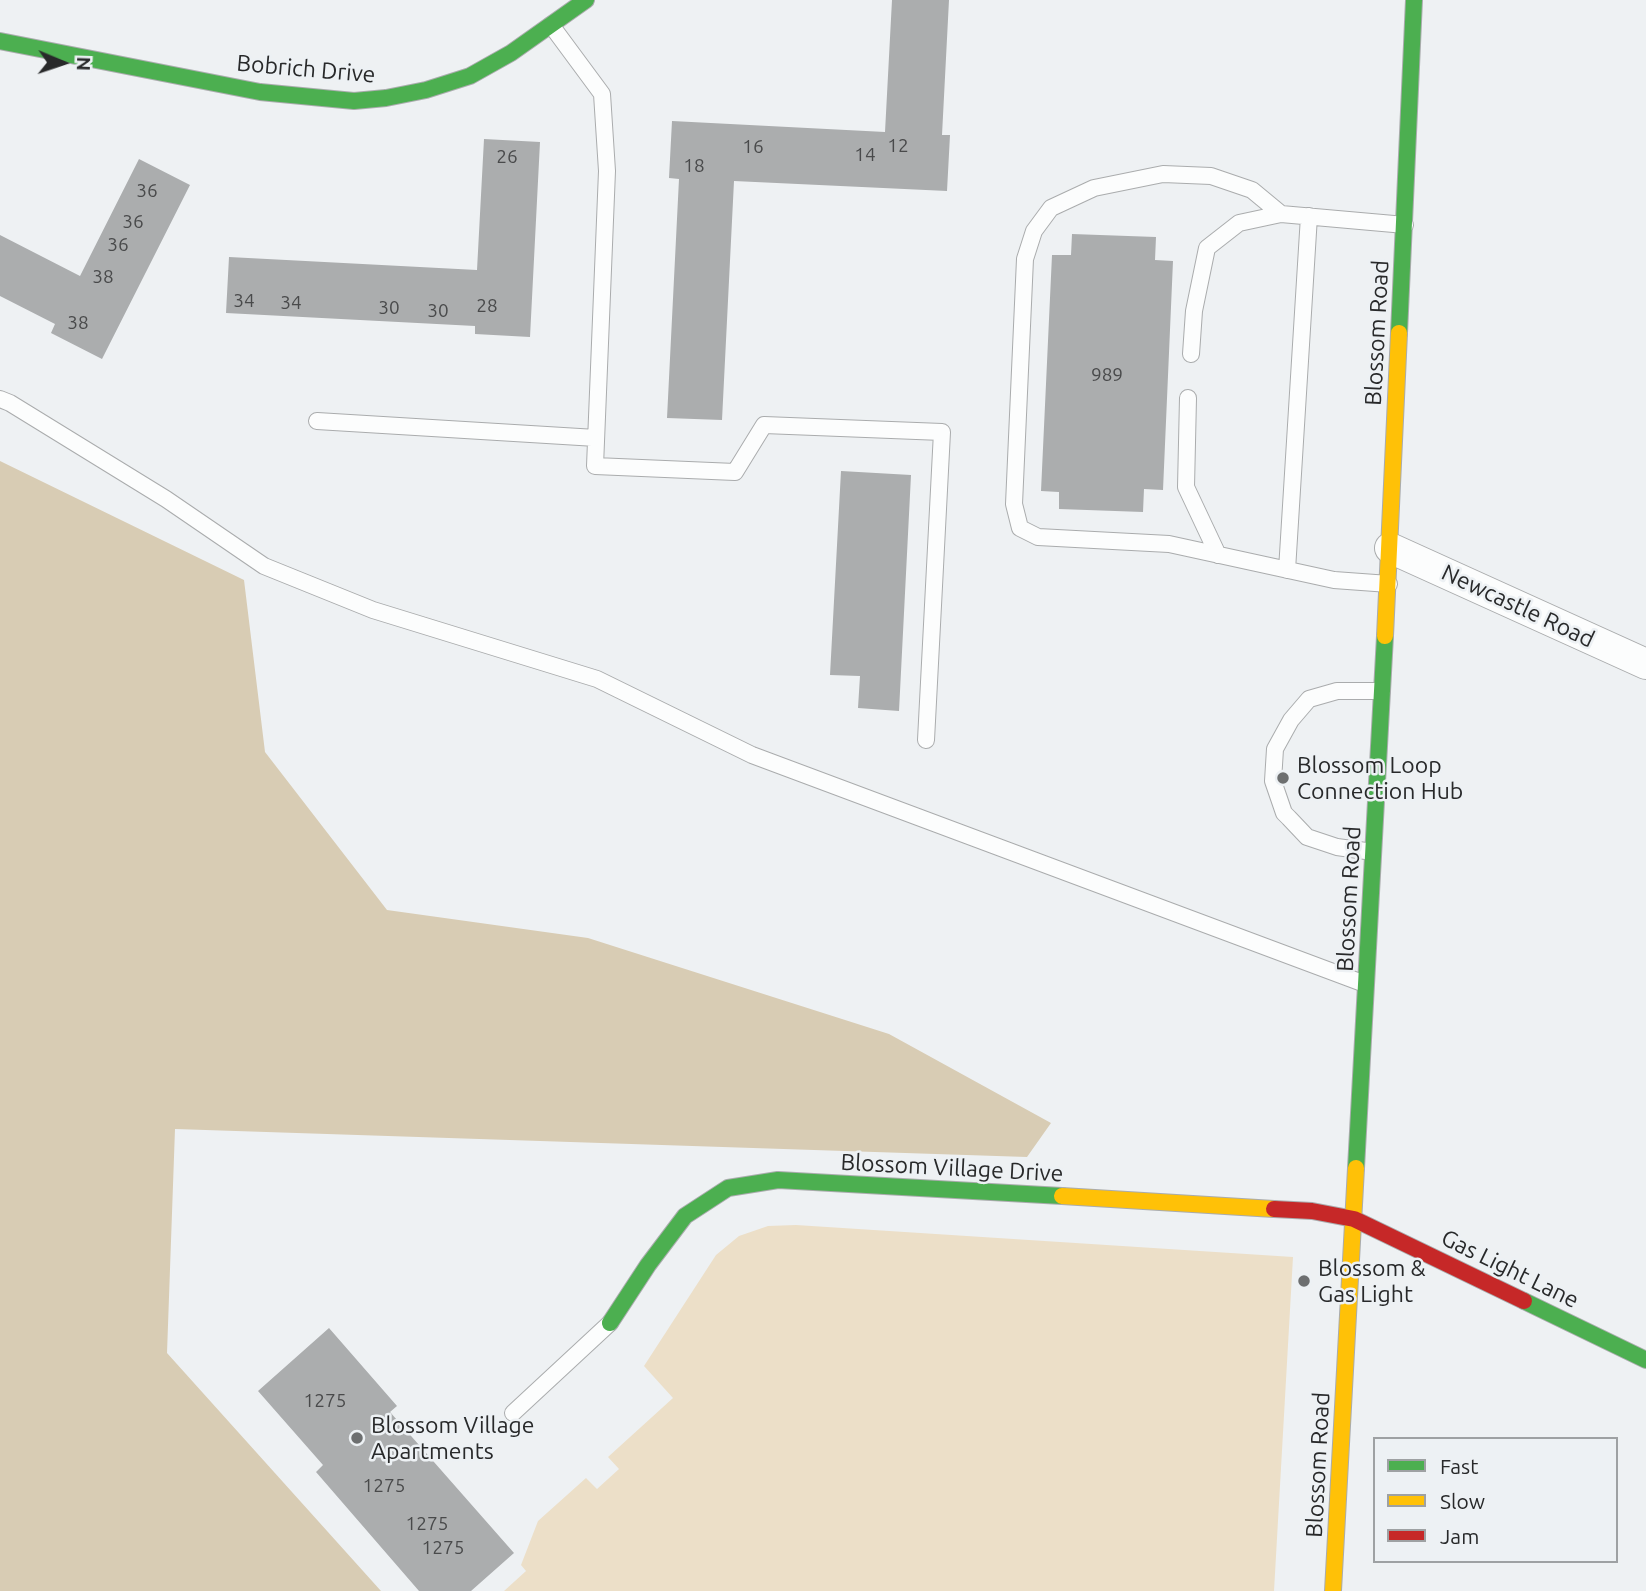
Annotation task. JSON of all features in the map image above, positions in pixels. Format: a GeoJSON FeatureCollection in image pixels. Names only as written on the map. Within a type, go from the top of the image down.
{"type":"FeatureCollection","features":[{"type":"Feature","properties":{"kind":"street","name":"Bobrich Drive"},"geometry":{"type":"LineString","coordinates":[[0,41],[260,92],[354,100],[386,98],[426,90],[470,76],[511,53],[586,0]]}},
{"type":"Feature","properties":{"kind":"street","name":"Blossom Road"},"geometry":{"type":"LineString","coordinates":[[1333,1591],[1390,548],[1414,0]]}},
{"type":"Feature","properties":{"kind":"street","name":"Newcastle Road"},"geometry":{"type":"LineString","coordinates":[[1390,548],[1646,664]]}},
{"type":"Feature","properties":{"kind":"street","name":"Blossom Village Drive"},"geometry":{"type":"LineString","coordinates":[[610,1323],[648,1265],[685,1216],[728,1188],[778,1180],[1312,1211],[1354,1219]]}},
{"type":"Feature","properties":{"kind":"street","name":"Gas Light Lane"},"geometry":{"type":"LineString","coordinates":[[1354,1219],[1646,1360]]}},
{"type":"Feature","properties":{"kind":"lane"},"geometry":{"type":"LineString","coordinates":[[551,24],[602,94],[607,171],[595,466],[735,472],[764,425],[942,432],[926,740]]}},
{"type":"Feature","properties":{"kind":"lane"},"geometry":{"type":"LineString","coordinates":[[1281,214],[1252,190],[1211,176],[1164,174],[1094,188],[1051,208],[1034,231],[1025,259],[1014,503],[1020,528],[1038,537],[1169,544],[1334,580],[1388,584]]}},
{"type":"Feature","properties":{"kind":"lane"},"geometry":{"type":"LineString","coordinates":[[1191,354],[1194,311],[1207,248],[1239,223],[1281,214],[1405,225]]}},
{"type":"Feature","properties":{"kind":"lane"},"geometry":{"type":"LineString","coordinates":[[1287,570],[1309,216]]}},
{"type":"Feature","properties":{"kind":"lane"},"geometry":{"type":"LineString","coordinates":[[0,398],[166,499],[264,566],[373,610],[597,679],[752,755],[1367,985]]}},
{"type":"Feature","properties":{"kind":"lane"},"geometry":{"type":"LineString","coordinates":[[1188,398],[1186,487],[1218,555]]}},
{"type":"Feature","properties":{"kind":"lane"},"geometry":{"type":"LineString","coordinates":[[317,421],[596,438]]}},
{"type":"Feature","properties":{"kind":"lane"},"geometry":{"type":"LineString","coordinates":[[1374,853],[1337,847],[1307,837],[1284,813],[1273,782],[1275,749],[1291,720],[1309,699],[1337,691],[1382,691]]}},
{"type":"Feature","properties":{"kind":"lane"},"geometry":{"type":"LineString","coordinates":[[513,1413],[610,1323]]}},
{"type":"Feature","properties":{"kind":"shaded area"},"geometry":{"type":"Polygon","coordinates":[[[0,461],[244,580],[265,752],[387,910],[588,938],[889,1034],[1051,1123],[1027,1157],[175,1129],[167,1353],[381,1591],[0,1591],[0,461]]]}},
{"type":"Feature","properties":{"kind":"shaded area"},"geometry":{"type":"Polygon","coordinates":[[[796,1225],[1293,1257],[1274,1591],[504,1591],[526,1571],[521,1565],[538,1521],[586,1478],[597,1489],[619,1469],[608,1457],[673,1398],[644,1366],[716,1255],[739,1236],[768,1226],[796,1225]]]}},
{"type":"Feature","properties":{"kind":"building"},"geometry":{"type":"Polygon","coordinates":[[[892,0],[949,0],[942,135],[950,135],[947,191],[734,181],[722,420],[667,418],[679,179],[669,178],[672,121],[885,132],[892,0]]]}},
{"type":"Feature","properties":{"kind":"building"},"geometry":{"type":"Polygon","coordinates":[[[484,139],[540,142],[530,337],[475,334],[475,326],[226,313],[229,257],[477,270],[484,139]]]}},
{"type":"Feature","properties":{"kind":"building"},"geometry":{"type":"Polygon","coordinates":[[[139,159],[190,185],[102,359],[51,333],[55,324],[0,296],[0,235],[80,276],[139,159]]]}},
{"type":"Feature","properties":{"kind":"building"},"geometry":{"type":"Polygon","coordinates":[[[1072,234],[1156,237],[1155,260],[1173,261],[1163,490],[1144,489],[1143,512],[1059,509],[1059,492],[1041,491],[1052,255],[1071,255],[1072,234]]]}},
{"type":"Feature","properties":{"kind":"building"},"geometry":{"type":"Polygon","coordinates":[[[841,471],[911,475],[899,711],[858,708],[860,676],[830,675],[841,471]]]}},
{"type":"Feature","properties":{"kind":"building","name":"Blossom Village Apartments"},"geometry":{"type":"Polygon","coordinates":[[[329,1328],[397,1406],[390,1412],[514,1553],[471,1591],[419,1591],[316,1472],[323,1465],[258,1391],[329,1328]]]}},
{"type":"Feature","properties":{"kind":"traffic: fast"},"geometry":{"type":"LineString","coordinates":[[0,41],[260,92],[354,101],[426,90],[470,76],[511,53],[586,0]]}},
{"type":"Feature","properties":{"kind":"traffic: fast"},"geometry":{"type":"LineString","coordinates":[[1399,333],[1414,0]]}},
{"type":"Feature","properties":{"kind":"traffic: fast"},"geometry":{"type":"LineString","coordinates":[[1356,1168],[1385,636]]}},
{"type":"Feature","properties":{"kind":"traffic: fast"},"geometry":{"type":"LineString","coordinates":[[610,1323],[648,1265],[685,1216],[728,1188],[778,1180],[1062,1196]]}},
{"type":"Feature","properties":{"kind":"traffic: fast"},"geometry":{"type":"LineString","coordinates":[[1524,1301],[1646,1360]]}},
{"type":"Feature","properties":{"kind":"traffic: slow"},"geometry":{"type":"LineString","coordinates":[[1385,636],[1399,333]]}},
{"type":"Feature","properties":{"kind":"traffic: slow"},"geometry":{"type":"LineString","coordinates":[[1333,1591],[1356,1168]]}},
{"type":"Feature","properties":{"kind":"traffic: slow"},"geometry":{"type":"LineString","coordinates":[[1062,1196],[1274,1209]]}},
{"type":"Feature","properties":{"kind":"traffic: jam"},"geometry":{"type":"LineString","coordinates":[[1274,1209],[1312,1211],[1354,1219],[1524,1301]]}},
{"type":"Feature","properties":{"kind":"place","name":"Blossom Loop Connection Hub"},"geometry":{"type":"Point","coordinates":[1283,778]}},
{"type":"Feature","properties":{"kind":"place","name":"Blossom & Gas Light"},"geometry":{"type":"Point","coordinates":[1304,1281]}},
{"type":"Feature","properties":{"kind":"place","name":"Blossom Village Apartments"},"geometry":{"type":"Point","coordinates":[357,1438]}}]}
